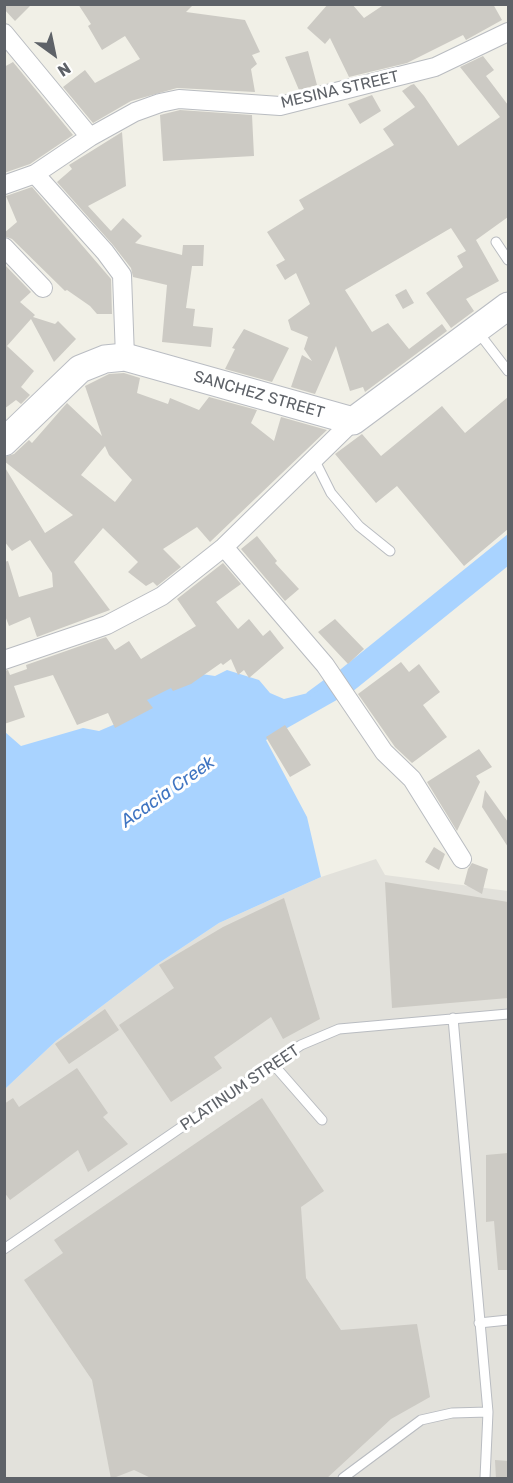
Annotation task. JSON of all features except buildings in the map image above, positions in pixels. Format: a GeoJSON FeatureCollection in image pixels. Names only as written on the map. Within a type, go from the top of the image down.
{"type":"FeatureCollection","features":[{"type":"Feature","properties":{"kind":"street","name":"MESINA STREET"},"geometry":{"type":"LineString","coordinates":[[4,185],[35,174],[90,137],[135,112],[179,99],[280,106],[435,67],[508,32]]}},
{"type":"Feature","properties":{"kind":"street"},"geometry":{"type":"LineString","coordinates":[[4,33],[90,137]]}},
{"type":"Feature","properties":{"kind":"street"},"geometry":{"type":"LineString","coordinates":[[35,174],[105,252],[122,275],[125,357]]}},
{"type":"Feature","properties":{"kind":"street"},"geometry":{"type":"LineString","coordinates":[[4,247],[43,288]]}},
{"type":"Feature","properties":{"kind":"street"},"geometry":{"type":"LineString","coordinates":[[4,660],[96,629],[132,614],[162,596],[224,547],[353,422],[508,306]]}},
{"type":"Feature","properties":{"kind":"street","name":"SANCHEZ STREET"},"geometry":{"type":"LineString","coordinates":[[4,442],[80,369],[105,359],[125,357],[353,422]]}},
{"type":"Feature","properties":{"kind":"street"},"geometry":{"type":"LineString","coordinates":[[224,547],[325,665],[384,752],[411,779],[462,859]]}},
{"type":"Feature","properties":{"kind":"lane"},"geometry":{"type":"LineString","coordinates":[[496,242],[508,260]]}},
{"type":"Feature","properties":{"kind":"lane"},"geometry":{"type":"LineString","coordinates":[[476,330],[508,371]]}},
{"type":"Feature","properties":{"kind":"lane"},"geometry":{"type":"LineString","coordinates":[[314,459],[331,493],[359,526],[390,551]]}},
{"type":"Feature","properties":{"kind":"lane","name":"PLATINUM STREET"},"geometry":{"type":"LineString","coordinates":[[4,1249],[301,1045],[339,1029],[508,1014]]}},
{"type":"Feature","properties":{"kind":"lane"},"geometry":{"type":"LineString","coordinates":[[453,1018],[488,1412],[485,1479]]}},
{"type":"Feature","properties":{"kind":"lane"},"geometry":{"type":"LineString","coordinates":[[273,1064],[322,1120]]}},
{"type":"Feature","properties":{"kind":"lane"},"geometry":{"type":"LineString","coordinates":[[479,1323],[508,1320]]}},
{"type":"Feature","properties":{"kind":"lane"},"geometry":{"type":"LineString","coordinates":[[343,1479],[421,1420],[452,1413],[488,1412]]}},
{"type":"Feature","properties":{"kind":"shaded area"},"geometry":{"type":"Polygon","coordinates":[[[376,859],[385,875],[508,891],[508,1478],[5,1478],[5,1089],[56,1041],[156,965],[219,923],[321,877],[376,859]]]}},
{"type":"Feature","properties":{"kind":"water"},"geometry":{"type":"Polygon","coordinates":[[[508,534],[508,566],[352,692],[336,673],[508,534]]]}},
{"type":"Feature","properties":{"kind":"water"},"geometry":{"type":"Polygon","coordinates":[[[227,670],[259,680],[270,693],[284,699],[316,691],[329,678],[342,697],[266,740],[307,817],[321,877],[219,923],[156,965],[56,1041],[5,1089],[5,732],[21,746],[83,728],[99,731],[120,722],[181,671],[215,676],[227,670]]]}},
{"type":"Feature","properties":{"kind":"waterway","name":"Acacia Creek"},"geometry":{"type":"LineString","coordinates":[[309,694],[328,680]]}}]}
